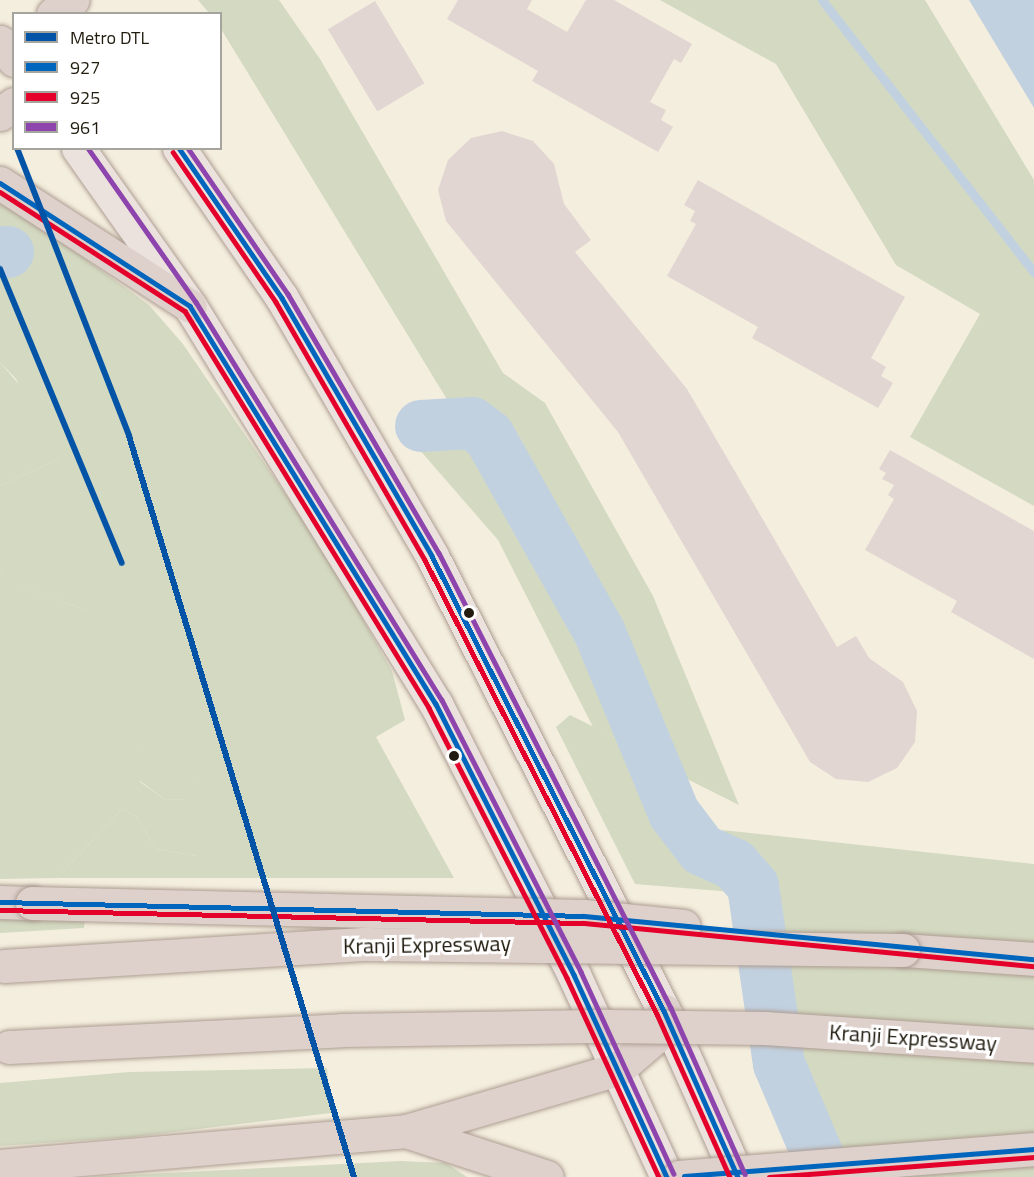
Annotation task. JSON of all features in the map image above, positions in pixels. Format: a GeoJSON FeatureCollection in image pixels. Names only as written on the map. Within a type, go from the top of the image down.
{"type":"FeatureCollection","features":[{"type":"Feature","properties":{"kind":"highway"},"geometry":{"type":"LineString","coordinates":[[56,12],[74,0],[83,12]]}},
{"type":"Feature","properties":{"kind":"highway"},"geometry":{"type":"LineString","coordinates":[[0,183],[190,306]]}},
{"type":"Feature","properties":{"kind":"highway"},"geometry":{"type":"LineString","coordinates":[[16,902],[584,916],[903,950]]}},
{"type":"Feature","properties":{"kind":"highway","name":"Kranji Expressway"},"geometry":{"type":"LineString","coordinates":[[2,966],[366,944],[903,950],[1034,959]]}},
{"type":"Feature","properties":{"kind":"highway"},"geometry":{"type":"LineString","coordinates":[[0,1166],[406,1131],[618,1069],[654,1038],[664,1011]]}},
{"type":"Feature","properties":{"kind":"highway","name":"Kranji Expressway"},"geometry":{"type":"LineString","coordinates":[[5,1047],[342,1030],[608,1026],[765,1028],[1034,1046]]}},
{"type":"Feature","properties":{"kind":"highway"},"geometry":{"type":"LineString","coordinates":[[406,1131],[548,1177]]}},
{"type":"Feature","properties":{"kind":"highway"},"geometry":{"type":"LineString","coordinates":[[679,1177],[1034,1149]]}},
{"type":"Feature","properties":{"kind":"main road"},"geometry":{"type":"LineString","coordinates":[[79,150],[190,306],[436,704],[618,1069],[668,1177]]}},
{"type":"Feature","properties":{"kind":"main road"},"geometry":{"type":"LineString","coordinates":[[180,150],[282,298],[366,438],[664,1011],[738,1177]]}},
{"type":"Feature","properties":{"kind":"green space"},"geometry":{"type":"Polygon","coordinates":[[[198,0],[279,0],[320,59],[503,373],[545,403],[653,596],[739,805],[687,779],[612,612],[513,434],[476,406],[451,406],[222,31],[222,12],[208,12],[198,0]]]}},
{"type":"Feature","properties":{"kind":"green space"},"geometry":{"type":"Polygon","coordinates":[[[660,0],[925,0],[1034,180],[1034,506],[910,437],[980,314],[896,265],[776,64],[660,0]]]}},
{"type":"Feature","properties":{"kind":"green space"},"geometry":{"type":"Polygon","coordinates":[[[0,197],[149,305],[183,344],[325,552],[392,671],[405,720],[376,737],[454,878],[57,878],[122,809],[137,817],[156,849],[197,856],[199,779],[188,799],[166,800],[140,781],[140,748],[83,609],[11,583],[0,570],[0,486],[58,459],[16,379],[0,362],[0,197]]]}},
{"type":"Feature","properties":{"kind":"green space"},"geometry":{"type":"Polygon","coordinates":[[[0,362],[43,413],[58,459],[0,486],[0,362]]]}},
{"type":"Feature","properties":{"kind":"green space"},"geometry":{"type":"Polygon","coordinates":[[[456,444],[476,445],[493,457],[589,636],[645,773],[618,739],[593,727],[498,540],[418,448],[456,444]]]}},
{"type":"Feature","properties":{"kind":"green space"},"geometry":{"type":"Polygon","coordinates":[[[0,570],[12,583],[83,609],[98,625],[140,748],[140,782],[166,800],[187,799],[199,779],[223,770],[299,801],[312,840],[197,856],[156,849],[137,817],[122,809],[57,878],[0,879],[0,570]]]}},
{"type":"Feature","properties":{"kind":"green space"},"geometry":{"type":"Polygon","coordinates":[[[570,715],[618,739],[645,773],[681,846],[729,876],[745,893],[635,884],[556,727],[570,715]]]}},
{"type":"Feature","properties":{"kind":"green space"},"geometry":{"type":"Polygon","coordinates":[[[722,830],[1034,864],[1034,1177],[845,1177],[797,1059],[781,903],[768,867],[722,830]]]}},
{"type":"Feature","properties":{"kind":"green space"},"geometry":{"type":"Polygon","coordinates":[[[0,915],[85,918],[84,928],[0,933],[0,915]]]}},
{"type":"Feature","properties":{"kind":"green space"},"geometry":{"type":"Polygon","coordinates":[[[327,1068],[331,1113],[133,1137],[0,1146],[0,1083],[129,1072],[327,1068]]]}},
{"type":"Feature","properties":{"kind":"green space"},"geometry":{"type":"Polygon","coordinates":[[[401,1161],[446,1163],[467,1177],[89,1177],[401,1161]]]}},
{"type":"Feature","properties":{"kind":"water"},"geometry":{"type":"Polygon","coordinates":[[[969,0],[1034,0],[1034,108],[969,0]]]}},
{"type":"Feature","properties":{"kind":"building"},"geometry":{"type":"Polygon","coordinates":[[[458,0],[532,0],[527,9],[567,32],[586,0],[614,0],[692,44],[681,63],[674,59],[650,102],[666,110],[661,120],[673,127],[658,152],[532,81],[538,71],[447,19],[458,0]]]}},
{"type":"Feature","properties":{"kind":"building"},"geometry":{"type":"Polygon","coordinates":[[[375,1],[424,83],[377,112],[328,29],[375,1]]]}},
{"type":"Feature","properties":{"kind":"building"},"geometry":{"type":"Polygon","coordinates":[[[502,131],[533,141],[554,164],[564,204],[591,240],[575,252],[687,389],[837,647],[856,636],[869,658],[903,682],[917,711],[915,742],[897,768],[868,782],[836,779],[810,762],[618,432],[446,221],[438,190],[448,160],[471,138],[502,131]]]}},
{"type":"Feature","properties":{"kind":"building"},"geometry":{"type":"Polygon","coordinates":[[[698,180],[905,297],[871,358],[886,367],[881,376],[893,383],[878,408],[752,338],[758,327],[667,276],[696,224],[690,221],[695,211],[684,205],[698,180]]]}},
{"type":"Feature","properties":{"kind":"building"},"geometry":{"type":"Polygon","coordinates":[[[890,450],[1034,531],[1034,659],[951,612],[957,601],[865,550],[894,499],[888,495],[894,485],[882,479],[886,473],[879,469],[890,450]]]}},
{"type":"Feature","properties":{"kind":"waterway"},"geometry":{"type":"LineString","coordinates":[[822,0],[1034,272]]}},
{"type":"Feature","properties":{"kind":"waterway"},"geometry":{"type":"LineString","coordinates":[[0,252],[8,252]]}},
{"type":"Feature","properties":{"kind":"waterway"},"geometry":{"type":"LineString","coordinates":[[421,426],[472,423],[489,436],[599,631],[674,813],[702,850],[734,864],[753,886],[779,1064],[827,1177]]}},
{"type":"Feature","properties":{"kind":"metro line","name":"DTL"},"geometry":{"type":"LineString","coordinates":[[18,150],[129,436],[354,1177]]}},
{"type":"Feature","properties":{"kind":"metro line","name":"DTL"},"geometry":{"type":"LineString","coordinates":[[0,269],[122,563]]}},
{"type":"Feature","properties":{"kind":"transit line","name":"961"},"geometry":{"type":"LineString","coordinates":[[89,150],[196,302],[442,700],[581,972],[674,1174]]}},
{"type":"Feature","properties":{"kind":"transit line","name":"927"},"geometry":{"type":"LineString","coordinates":[[180,150],[282,298],[432,556],[664,1011],[738,1177]]}},
{"type":"Feature","properties":{"kind":"transit line","name":"961"},"geometry":{"type":"LineString","coordinates":[[189,150],[288,294],[439,553],[671,1008],[745,1174]]}},
{"type":"Feature","properties":{"kind":"transit line","name":"925"},"geometry":{"type":"LineString","coordinates":[[173,152],[276,302],[425,560],[657,1014],[730,1177]]}},
{"type":"Feature","properties":{"kind":"transit line","name":"927"},"geometry":{"type":"LineString","coordinates":[[0,183],[190,306],[436,704],[574,975],[667,1177]]}},
{"type":"Feature","properties":{"kind":"transit line","name":"925"},"geometry":{"type":"LineString","coordinates":[[0,192],[185,311],[429,708],[567,978],[659,1177]]}},
{"type":"Feature","properties":{"kind":"transit line","name":"927"},"geometry":{"type":"LineString","coordinates":[[0,902],[584,916],[1034,959]]}},
{"type":"Feature","properties":{"kind":"transit line","name":"925"},"geometry":{"type":"LineString","coordinates":[[0,910],[584,923],[1033,966]]}},
{"type":"Feature","properties":{"kind":"transit line","name":"927"},"geometry":{"type":"LineString","coordinates":[[684,1176],[1034,1149]]}},
{"type":"Feature","properties":{"kind":"transit line","name":"925"},"geometry":{"type":"LineString","coordinates":[[769,1177],[1034,1157]]}}]}
